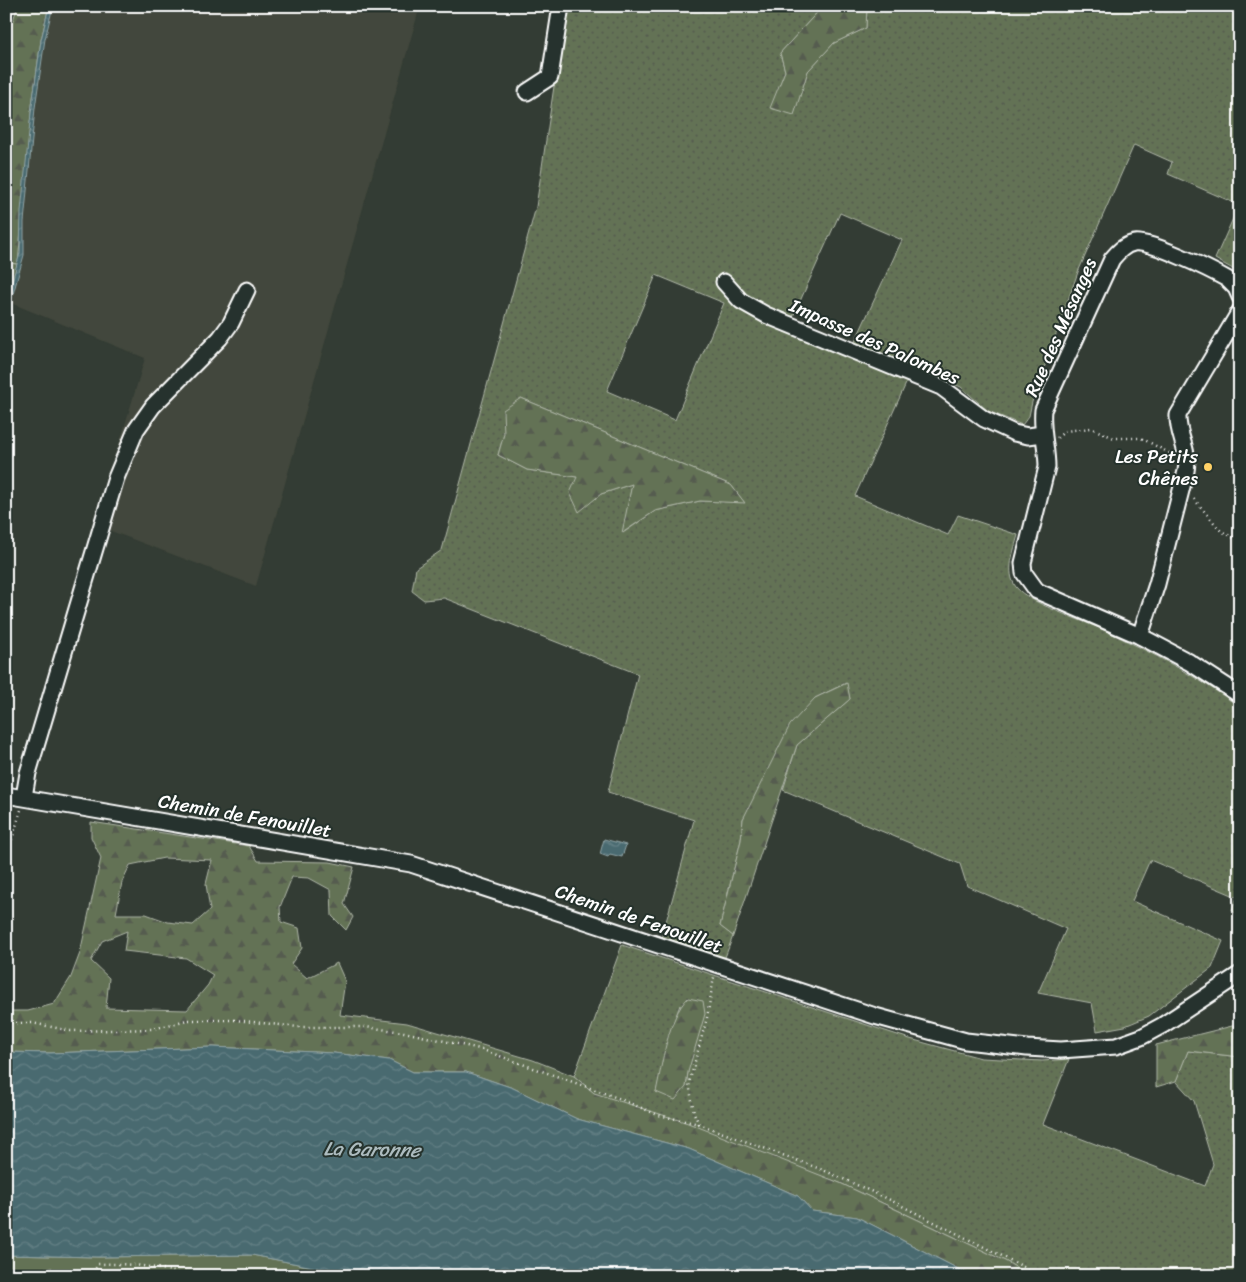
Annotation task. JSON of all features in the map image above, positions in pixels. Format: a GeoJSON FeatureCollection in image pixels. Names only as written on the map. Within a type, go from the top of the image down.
{"type":"FeatureCollection","features":[{"type":"Feature","properties":{"kind":"street"},"geometry":{"type":"LineString","coordinates":[[527,92],[550,77],[561,6]]}},
{"type":"Feature","properties":{"kind":"street","name":"Rue des Mésanges"},"geometry":{"type":"LineString","coordinates":[[1240,296],[1236,288],[1227,279],[1152,246],[1135,243],[1121,248],[1112,259],[1043,410],[1043,438],[1047,467],[1026,550],[1024,573],[1037,591],[1140,636],[1188,662],[1240,695]]}},
{"type":"Feature","properties":{"kind":"street","name":"Impasse des Palombes"},"geometry":{"type":"LineString","coordinates":[[724,282],[742,301],[766,315],[932,383],[954,395],[984,419],[1014,433],[1043,438]]}},
{"type":"Feature","properties":{"kind":"street"},"geometry":{"type":"LineString","coordinates":[[24,797],[28,773],[116,478],[136,430],[153,406],[220,338],[231,323],[246,290]]}},
{"type":"Feature","properties":{"kind":"street"},"geometry":{"type":"LineString","coordinates":[[1140,636],[1157,584],[1188,461],[1188,452],[1177,427],[1178,415],[1240,311]]}},
{"type":"Feature","properties":{"kind":"street","name":"Chemin de Fenouillet"},"geometry":{"type":"LineString","coordinates":[[6,794],[411,864],[718,966],[875,1016],[966,1041],[1061,1050],[1116,1046],[1141,1038],[1240,974]]}},
{"type":"Feature","properties":{"kind":"path"},"geometry":{"type":"LineString","coordinates":[[1043,438],[1058,437],[1066,431],[1091,428],[1114,438],[1141,438],[1188,461]]}},
{"type":"Feature","properties":{"kind":"path"},"geometry":{"type":"LineString","coordinates":[[1180,496],[1194,499],[1221,531],[1240,542]]}},
{"type":"Feature","properties":{"kind":"path"},"geometry":{"type":"LineString","coordinates":[[6,859],[24,797]]}},
{"type":"Feature","properties":{"kind":"path"},"geometry":{"type":"LineString","coordinates":[[699,1124],[690,1097],[689,1083],[707,1018],[714,977],[718,966]]}},
{"type":"Feature","properties":{"kind":"path"},"geometry":{"type":"LineString","coordinates":[[6,1023],[32,1024],[71,1030],[152,1029],[186,1020],[235,1020],[298,1027],[365,1027],[404,1032],[480,1049],[618,1098],[658,1115],[699,1124],[859,1186],[1042,1276]]}},
{"type":"Feature","properties":{"kind":"path"},"geometry":{"type":"LineString","coordinates":[[84,1276],[93,1273],[98,1264],[119,1263],[155,1266],[190,1276]]}},
{"type":"Feature","properties":{"kind":"path"},"geometry":{"type":"LineString","coordinates":[[6,1274],[49,1268],[71,1276]]}},
{"type":"Feature","properties":{"kind":"shaded area"},"geometry":{"type":"Polygon","coordinates":[[[53,6],[420,6],[256,586],[95,525],[145,358],[11,303],[24,255],[24,222],[35,108],[45,39],[53,6]]]}},
{"type":"Feature","properties":{"kind":"green space"},"geometry":{"type":"Polygon","coordinates":[[[18,6],[49,6],[41,40],[31,113],[18,264],[9,263],[6,254],[6,39],[18,6]]]}},
{"type":"Feature","properties":{"kind":"green space"},"geometry":{"type":"Polygon","coordinates":[[[566,6],[823,6],[780,53],[785,71],[771,108],[794,114],[808,71],[834,43],[866,28],[867,6],[1240,6],[1240,273],[1215,259],[1239,205],[1168,174],[1172,162],[1134,145],[1078,272],[1032,402],[1029,416],[1022,425],[988,411],[961,387],[914,366],[855,496],[948,535],[958,515],[1018,535],[1011,561],[1011,575],[1016,587],[1022,593],[1044,605],[1104,630],[1157,656],[1208,685],[1240,707],[1240,917],[1232,910],[1237,897],[1150,860],[1132,901],[1223,941],[1212,968],[1149,1016],[1125,1026],[1097,1031],[1092,1003],[1038,993],[1066,929],[967,886],[960,864],[783,790],[797,745],[850,699],[846,683],[815,698],[743,819],[741,840],[720,926],[733,936],[724,960],[661,940],[694,820],[608,792],[638,674],[444,598],[424,600],[412,591],[416,568],[442,550],[536,207],[566,6]],[[840,213],[791,321],[852,348],[902,240],[840,213]],[[656,275],[607,391],[675,420],[724,303],[656,275]],[[521,398],[504,434],[498,455],[527,470],[577,477],[601,494],[632,484],[623,533],[655,511],[700,501],[744,502],[731,485],[521,398]]]}},
{"type":"Feature","properties":{"kind":"green space"},"geometry":{"type":"Polygon","coordinates":[[[823,6],[867,6],[866,28],[834,43],[808,71],[794,115],[770,108],[785,71],[780,53],[823,6]]]}},
{"type":"Feature","properties":{"kind":"green space"},"geometry":{"type":"Polygon","coordinates":[[[6,254],[9,263],[18,264],[6,303],[6,254]]]}},
{"type":"Feature","properties":{"kind":"green space"},"geometry":{"type":"Polygon","coordinates":[[[521,398],[731,485],[745,503],[700,501],[655,511],[622,533],[632,484],[601,494],[579,512],[570,493],[577,477],[527,470],[498,455],[504,434],[503,410],[521,398]]]}},
{"type":"Feature","properties":{"kind":"green space"},"geometry":{"type":"Polygon","coordinates":[[[847,683],[850,699],[797,745],[733,936],[720,926],[741,840],[743,819],[790,725],[815,698],[847,683]]]}},
{"type":"Feature","properties":{"kind":"green space"},"geometry":{"type":"Polygon","coordinates":[[[91,822],[249,846],[258,861],[330,862],[354,867],[344,904],[353,917],[346,930],[332,916],[331,890],[309,878],[292,877],[280,907],[281,922],[299,928],[302,948],[291,964],[307,978],[337,963],[345,981],[340,1015],[407,1023],[533,1060],[574,1076],[594,1093],[688,1123],[840,1183],[1005,1261],[1031,1276],[972,1276],[857,1217],[812,1211],[798,1196],[689,1149],[577,1119],[513,1088],[466,1072],[413,1072],[389,1060],[334,1053],[213,1047],[50,1053],[6,1052],[6,1011],[28,1011],[54,1004],[71,977],[80,953],[101,858],[91,837],[91,822]],[[164,858],[130,865],[122,882],[116,914],[146,914],[168,922],[193,925],[210,910],[206,884],[212,860],[164,858]],[[127,931],[102,941],[91,961],[109,978],[106,1008],[187,1010],[208,985],[213,975],[186,958],[124,951],[127,931]]]}},
{"type":"Feature","properties":{"kind":"green space"},"geometry":{"type":"Polygon","coordinates":[[[622,945],[910,1039],[981,1058],[1042,1061],[1069,1059],[1043,1124],[1205,1186],[1213,1164],[1194,1101],[1176,1081],[1188,1051],[1240,1057],[1240,1276],[1031,1276],[1005,1261],[840,1183],[594,1093],[574,1076],[622,945]],[[680,1005],[672,1027],[656,1092],[686,1087],[688,1072],[680,1005]]]}},
{"type":"Feature","properties":{"kind":"green space"},"geometry":{"type":"Polygon","coordinates":[[[688,998],[703,1001],[705,1014],[688,1072],[686,1087],[675,1100],[656,1092],[663,1055],[675,1017],[688,998]]]}},
{"type":"Feature","properties":{"kind":"green space"},"geometry":{"type":"Polygon","coordinates":[[[1240,1024],[1240,1057],[1188,1051],[1176,1081],[1156,1087],[1156,1045],[1240,1024]]]}},
{"type":"Feature","properties":{"kind":"green space"},"geometry":{"type":"Polygon","coordinates":[[[6,1255],[98,1257],[252,1255],[359,1276],[6,1276],[6,1255]]]}},
{"type":"Feature","properties":{"kind":"water"},"geometry":{"type":"Polygon","coordinates":[[[49,6],[53,6],[45,39],[35,108],[24,222],[24,255],[6,319],[6,303],[20,253],[21,211],[31,113],[41,40],[49,6]]]}},
{"type":"Feature","properties":{"kind":"water"},"geometry":{"type":"Polygon","coordinates":[[[604,839],[626,845],[622,857],[610,854],[608,857],[600,854],[604,839]]]}},
{"type":"Feature","properties":{"kind":"water","name":"La Garonne"},"geometry":{"type":"Polygon","coordinates":[[[213,1047],[334,1053],[389,1060],[413,1072],[466,1072],[513,1088],[577,1119],[689,1149],[798,1196],[812,1211],[857,1217],[972,1276],[359,1276],[252,1255],[98,1257],[6,1255],[6,1052],[50,1053],[213,1047]]]}},
{"type":"Feature","properties":{"kind":"place","name":"Les Petits Chênes"},"geometry":{"type":"Point","coordinates":[1208,467]}}]}
